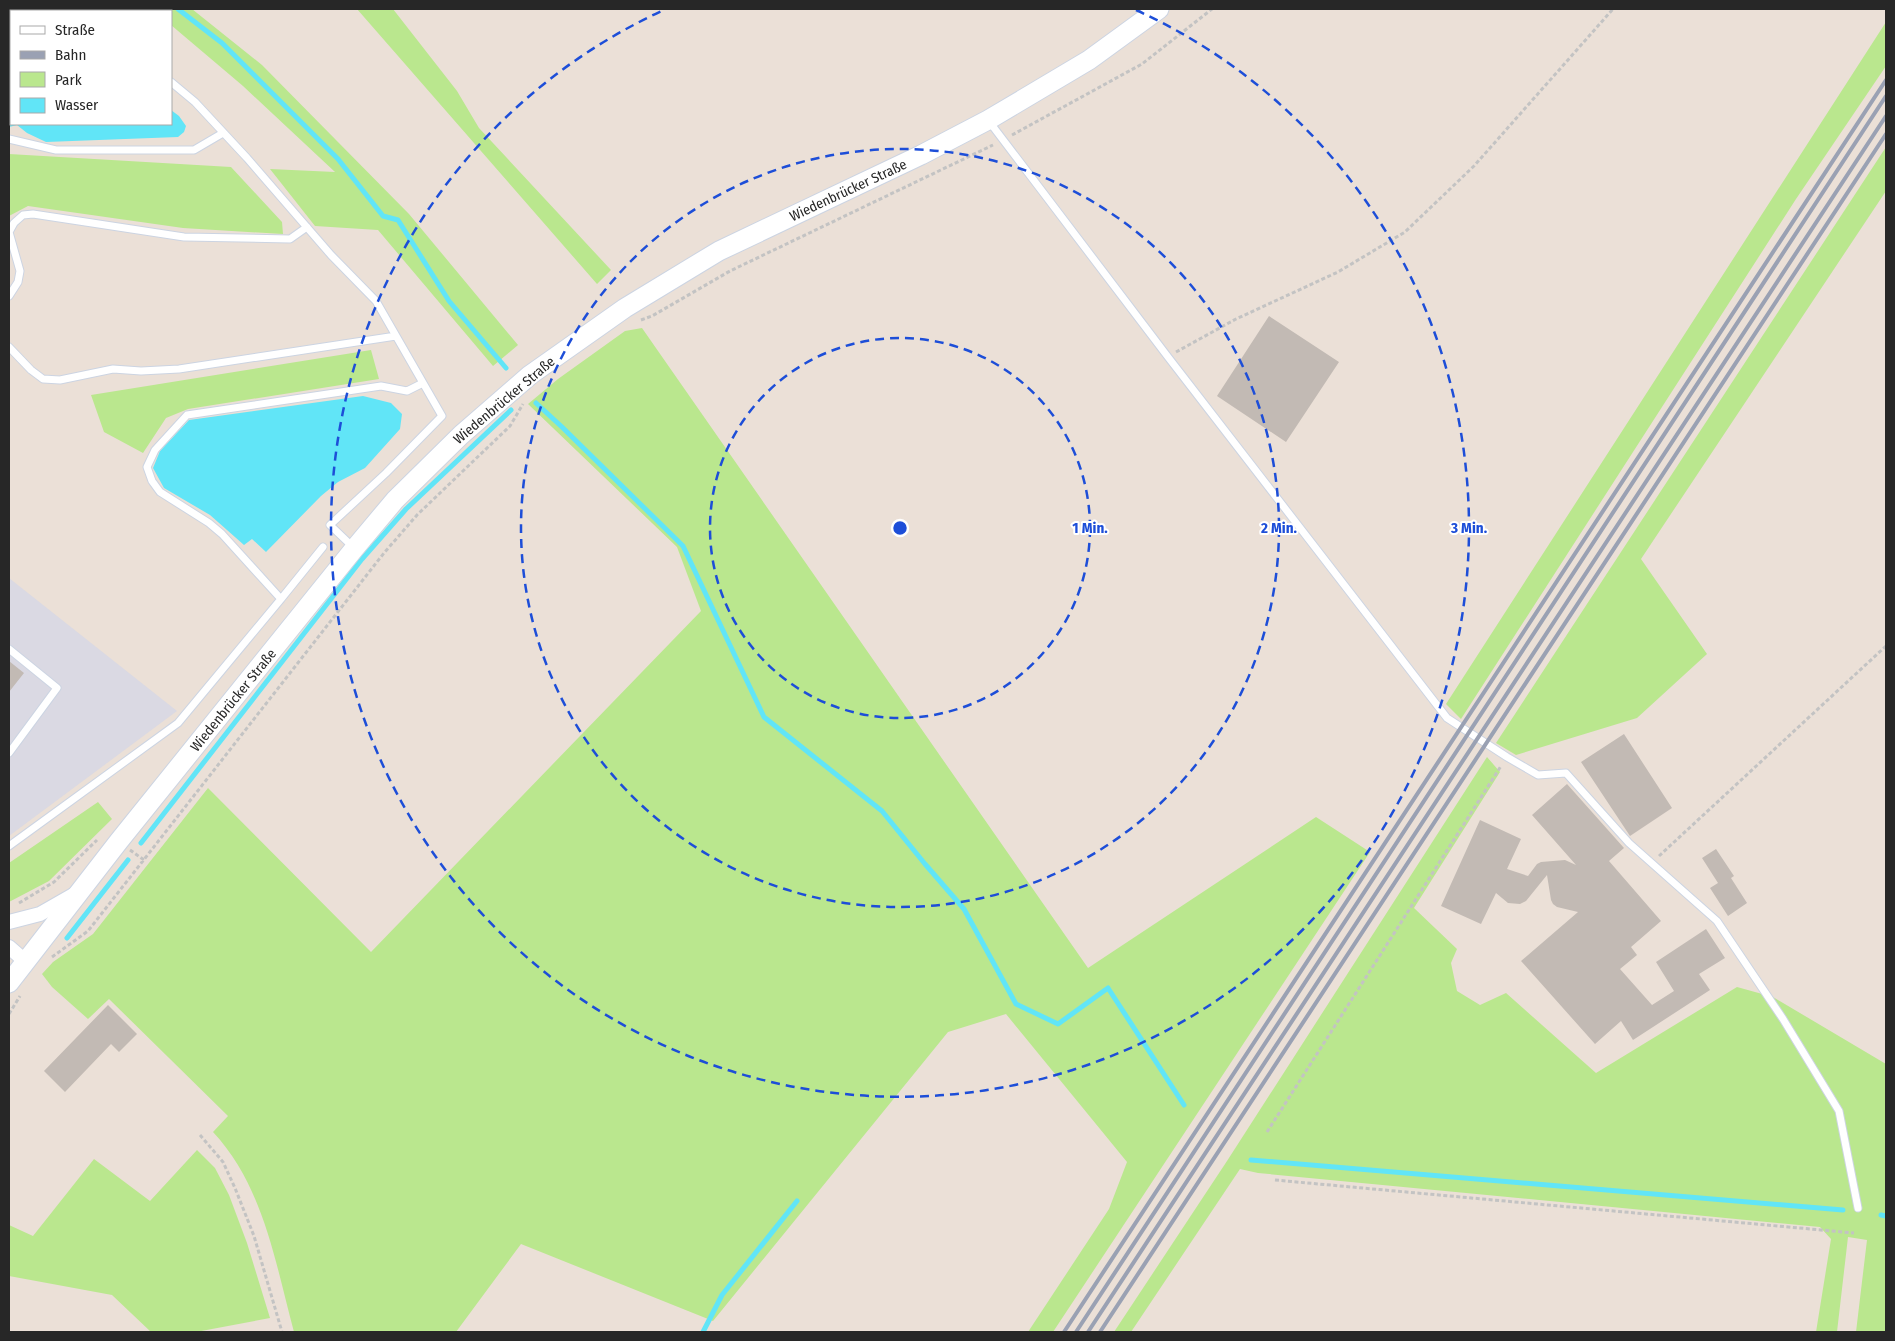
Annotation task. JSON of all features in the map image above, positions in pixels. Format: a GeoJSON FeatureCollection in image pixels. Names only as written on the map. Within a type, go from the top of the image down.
{"type":"FeatureCollection","features":[{"type":"Feature","properties":{"kind":"street","name":"Wiedenbrücker Straße"},"geometry":{"type":"LineString","coordinates":[[12,985],[26,961],[80,891],[395,500],[461,434],[530,374],[625,308],[719,250],[921,155],[988,120],[1089,60],[1159,9]]}},
{"type":"Feature","properties":{"kind":"street"},"geometry":{"type":"LineString","coordinates":[[9,922],[40,914],[80,891]]}},
{"type":"Feature","properties":{"kind":"street"},"geometry":{"type":"LineString","coordinates":[[9,947],[26,961]]}},
{"type":"Feature","properties":{"kind":"lane"},"geometry":{"type":"LineString","coordinates":[[172,83],[195,102],[331,255],[376,302],[442,416],[386,473],[330,525],[354,549]]}},
{"type":"Feature","properties":{"kind":"lane"},"geometry":{"type":"LineString","coordinates":[[988,120],[1168,357],[1448,718],[1538,775],[1566,773],[1629,843],[1717,921],[1783,1019],[1839,1111],[1858,1208]]}},
{"type":"Feature","properties":{"kind":"lane"},"geometry":{"type":"LineString","coordinates":[[9,139],[56,150],[194,150],[223,133]]}},
{"type":"Feature","properties":{"kind":"lane"},"geometry":{"type":"LineString","coordinates":[[9,296],[18,282],[20,271],[9,232],[14,223],[23,215],[33,214],[66,218],[184,237],[290,239],[307,227]]}},
{"type":"Feature","properties":{"kind":"lane"},"geometry":{"type":"LineString","coordinates":[[9,347],[31,370],[43,379],[60,380],[113,370],[141,372],[179,369],[396,336]]}},
{"type":"Feature","properties":{"kind":"lane"},"geometry":{"type":"LineString","coordinates":[[280,599],[222,534],[209,523],[160,492],[152,481],[147,468],[155,450],[187,415],[381,386],[407,391],[423,383]]}},
{"type":"Feature","properties":{"kind":"lane"},"geometry":{"type":"LineString","coordinates":[[9,846],[178,723],[323,547]]}},
{"type":"Feature","properties":{"kind":"lane"},"geometry":{"type":"LineString","coordinates":[[9,650],[57,688],[9,752]]}},
{"type":"Feature","properties":{"kind":"path"},"geometry":{"type":"LineString","coordinates":[[638,321],[652,316],[730,271],[1003,140],[1142,64],[1212,9]]}},
{"type":"Feature","properties":{"kind":"path"},"geometry":{"type":"LineString","coordinates":[[1168,357],[1236,319],[1345,268],[1405,232],[1474,166],[1613,9]]}},
{"type":"Feature","properties":{"kind":"path"},"geometry":{"type":"LineString","coordinates":[[48,959],[88,931],[384,553],[417,515],[510,426],[525,401]]}},
{"type":"Feature","properties":{"kind":"path"},"geometry":{"type":"LineString","coordinates":[[1651,863],[1886,646]]}},
{"type":"Feature","properties":{"kind":"path"},"geometry":{"type":"LineString","coordinates":[[1267,1132],[1507,757]]}},
{"type":"Feature","properties":{"kind":"path"},"geometry":{"type":"LineString","coordinates":[[9,1014],[12,985]]}},
{"type":"Feature","properties":{"kind":"path"},"geometry":{"type":"LineString","coordinates":[[200,1135],[222,1162],[236,1188],[254,1236],[282,1332]]}},
{"type":"Feature","properties":{"kind":"path"},"geometry":{"type":"LineString","coordinates":[[1275,1180],[1854,1233]]}},
{"type":"Feature","properties":{"kind":"shaded area"},"geometry":{"type":"Polygon","coordinates":[[[9,578],[177,711],[9,836],[9,578]]]}},
{"type":"Feature","properties":{"kind":"green space"},"geometry":{"type":"Polygon","coordinates":[[[152,9],[192,9],[262,65],[409,214],[518,345],[493,366],[378,230],[315,226],[270,169],[335,172],[243,86],[172,26],[172,10],[152,9]]]}},
{"type":"Feature","properties":{"kind":"green space"},"geometry":{"type":"Polygon","coordinates":[[[357,9],[393,9],[457,91],[479,128],[611,270],[597,284],[357,9]]]}},
{"type":"Feature","properties":{"kind":"green space"},"geometry":{"type":"Polygon","coordinates":[[[1886,22],[1886,66],[1796,199],[1461,719],[1446,704],[1886,22]]]}},
{"type":"Feature","properties":{"kind":"green space"},"geometry":{"type":"Polygon","coordinates":[[[1886,147],[1886,191],[1641,559],[1707,654],[1637,718],[1516,755],[1496,743],[1886,147]]]}},
{"type":"Feature","properties":{"kind":"green space"},"geometry":{"type":"Polygon","coordinates":[[[9,154],[231,167],[282,222],[283,234],[183,228],[28,206],[9,216],[9,154]]]}},
{"type":"Feature","properties":{"kind":"green space"},"geometry":{"type":"Polygon","coordinates":[[[642,328],[1088,968],[1316,817],[1370,852],[1053,1332],[1028,1332],[1109,1209],[1127,1162],[1006,1014],[948,1032],[713,1321],[521,1244],[456,1332],[294,1332],[266,1226],[256,1201],[230,1154],[213,1132],[228,1116],[109,999],[88,1019],[52,987],[42,974],[53,962],[93,934],[208,788],[371,952],[701,611],[677,547],[528,404],[558,379],[625,331],[642,328]]]}},
{"type":"Feature","properties":{"kind":"green space"},"geometry":{"type":"Polygon","coordinates":[[[371,350],[379,379],[188,409],[166,418],[143,453],[104,432],[91,395],[371,350]]]}},
{"type":"Feature","properties":{"kind":"green space"},"geometry":{"type":"Polygon","coordinates":[[[1487,757],[1500,772],[1414,908],[1457,949],[1451,963],[1457,991],[1480,1005],[1506,993],[1596,1073],[1737,987],[1773,997],[1886,1064],[1886,1332],[1856,1332],[1867,1240],[1848,1237],[1837,1332],[1816,1332],[1831,1239],[1820,1227],[1258,1173],[1240,1169],[1131,1332],[1114,1332],[1227,1161],[1487,757]]]}},
{"type":"Feature","properties":{"kind":"green space"},"geometry":{"type":"Polygon","coordinates":[[[98,802],[112,819],[49,881],[9,902],[9,863],[98,802]]]}},
{"type":"Feature","properties":{"kind":"green space"},"geometry":{"type":"Polygon","coordinates":[[[197,1150],[215,1168],[229,1195],[247,1243],[270,1318],[196,1332],[151,1332],[112,1295],[9,1276],[9,1225],[33,1236],[94,1159],[150,1201],[197,1150]]]}},
{"type":"Feature","properties":{"kind":"water"},"geometry":{"type":"Polygon","coordinates":[[[9,9],[39,9],[40,10],[10,10],[10,125],[17,125],[9,127],[9,9]]]}},
{"type":"Feature","properties":{"kind":"water"},"geometry":{"type":"Polygon","coordinates":[[[172,111],[179,116],[186,126],[184,132],[178,137],[46,142],[27,133],[17,125],[172,125],[172,111]]]}},
{"type":"Feature","properties":{"kind":"water"},"geometry":{"type":"Polygon","coordinates":[[[363,396],[391,403],[402,414],[400,429],[365,468],[338,482],[321,496],[266,552],[252,539],[244,545],[210,515],[164,488],[153,468],[160,451],[189,420],[363,396]]]}},
{"type":"Feature","properties":{"kind":"building"},"geometry":{"type":"Polygon","coordinates":[[[1269,316],[1339,362],[1286,442],[1217,396],[1269,316]]]}},
{"type":"Feature","properties":{"kind":"building"},"geometry":{"type":"Polygon","coordinates":[[[9,661],[24,673],[9,692],[9,661]]]}},
{"type":"Feature","properties":{"kind":"building"},"geometry":{"type":"Polygon","coordinates":[[[1624,734],[1672,808],[1630,836],[1581,762],[1624,734]]]}},
{"type":"Feature","properties":{"kind":"building"},"geometry":{"type":"Polygon","coordinates":[[[1567,784],[1624,848],[1609,861],[1661,921],[1631,947],[1637,955],[1620,969],[1652,1005],[1674,991],[1656,962],[1706,929],[1725,958],[1699,974],[1710,990],[1633,1040],[1621,1021],[1595,1044],[1521,961],[1578,912],[1557,907],[1553,904],[1547,875],[1526,901],[1520,904],[1508,903],[1496,893],[1481,924],[1441,906],[1480,820],[1521,839],[1507,869],[1528,876],[1537,864],[1541,862],[1565,860],[1576,865],[1532,815],[1567,784]]]}},
{"type":"Feature","properties":{"kind":"building"},"geometry":{"type":"Polygon","coordinates":[[[1716,849],[1734,876],[1731,878],[1747,903],[1728,916],[1710,888],[1718,883],[1702,858],[1716,849]]]}},
{"type":"Feature","properties":{"kind":"building"},"geometry":{"type":"Polygon","coordinates":[[[108,1005],[137,1034],[119,1052],[111,1044],[65,1092],[44,1071],[108,1005]]]}},
{"type":"Feature","properties":{"kind":"waterway"},"geometry":{"type":"LineString","coordinates":[[178,9],[222,43],[338,159],[383,216],[398,220],[449,301],[506,368]]}},
{"type":"Feature","properties":{"kind":"waterway"},"geometry":{"type":"LineString","coordinates":[[536,403],[683,546],[764,717],[882,811],[964,909],[1016,1004],[1058,1024],[1108,988],[1184,1105]]}},
{"type":"Feature","properties":{"kind":"waterway"},"geometry":{"type":"LineString","coordinates":[[141,843],[362,559],[406,509],[511,410]]}},
{"type":"Feature","properties":{"kind":"waterway"},"geometry":{"type":"LineString","coordinates":[[67,938],[128,860]]}},
{"type":"Feature","properties":{"kind":"waterway"},"geometry":{"type":"LineString","coordinates":[[1251,1160],[1843,1210]]}},
{"type":"Feature","properties":{"kind":"waterway"},"geometry":{"type":"LineString","coordinates":[[703,1332],[722,1295],[797,1201]]}},
{"type":"Feature","properties":{"kind":"waterway"},"geometry":{"type":"LineString","coordinates":[[1881,1215],[1886,1216]]}},
{"type":"Feature","properties":{"kind":"railway"},"geometry":{"type":"LineString","coordinates":[[1064,1332],[1886,80]]}},
{"type":"Feature","properties":{"kind":"railway"},"geometry":{"type":"LineString","coordinates":[[1076,1332],[1886,96]]}},
{"type":"Feature","properties":{"kind":"railway"},"geometry":{"type":"LineString","coordinates":[[1088,1332],[1886,116]]}},
{"type":"Feature","properties":{"kind":"railway"},"geometry":{"type":"LineString","coordinates":[[1100,1332],[1886,134]]}}]}
